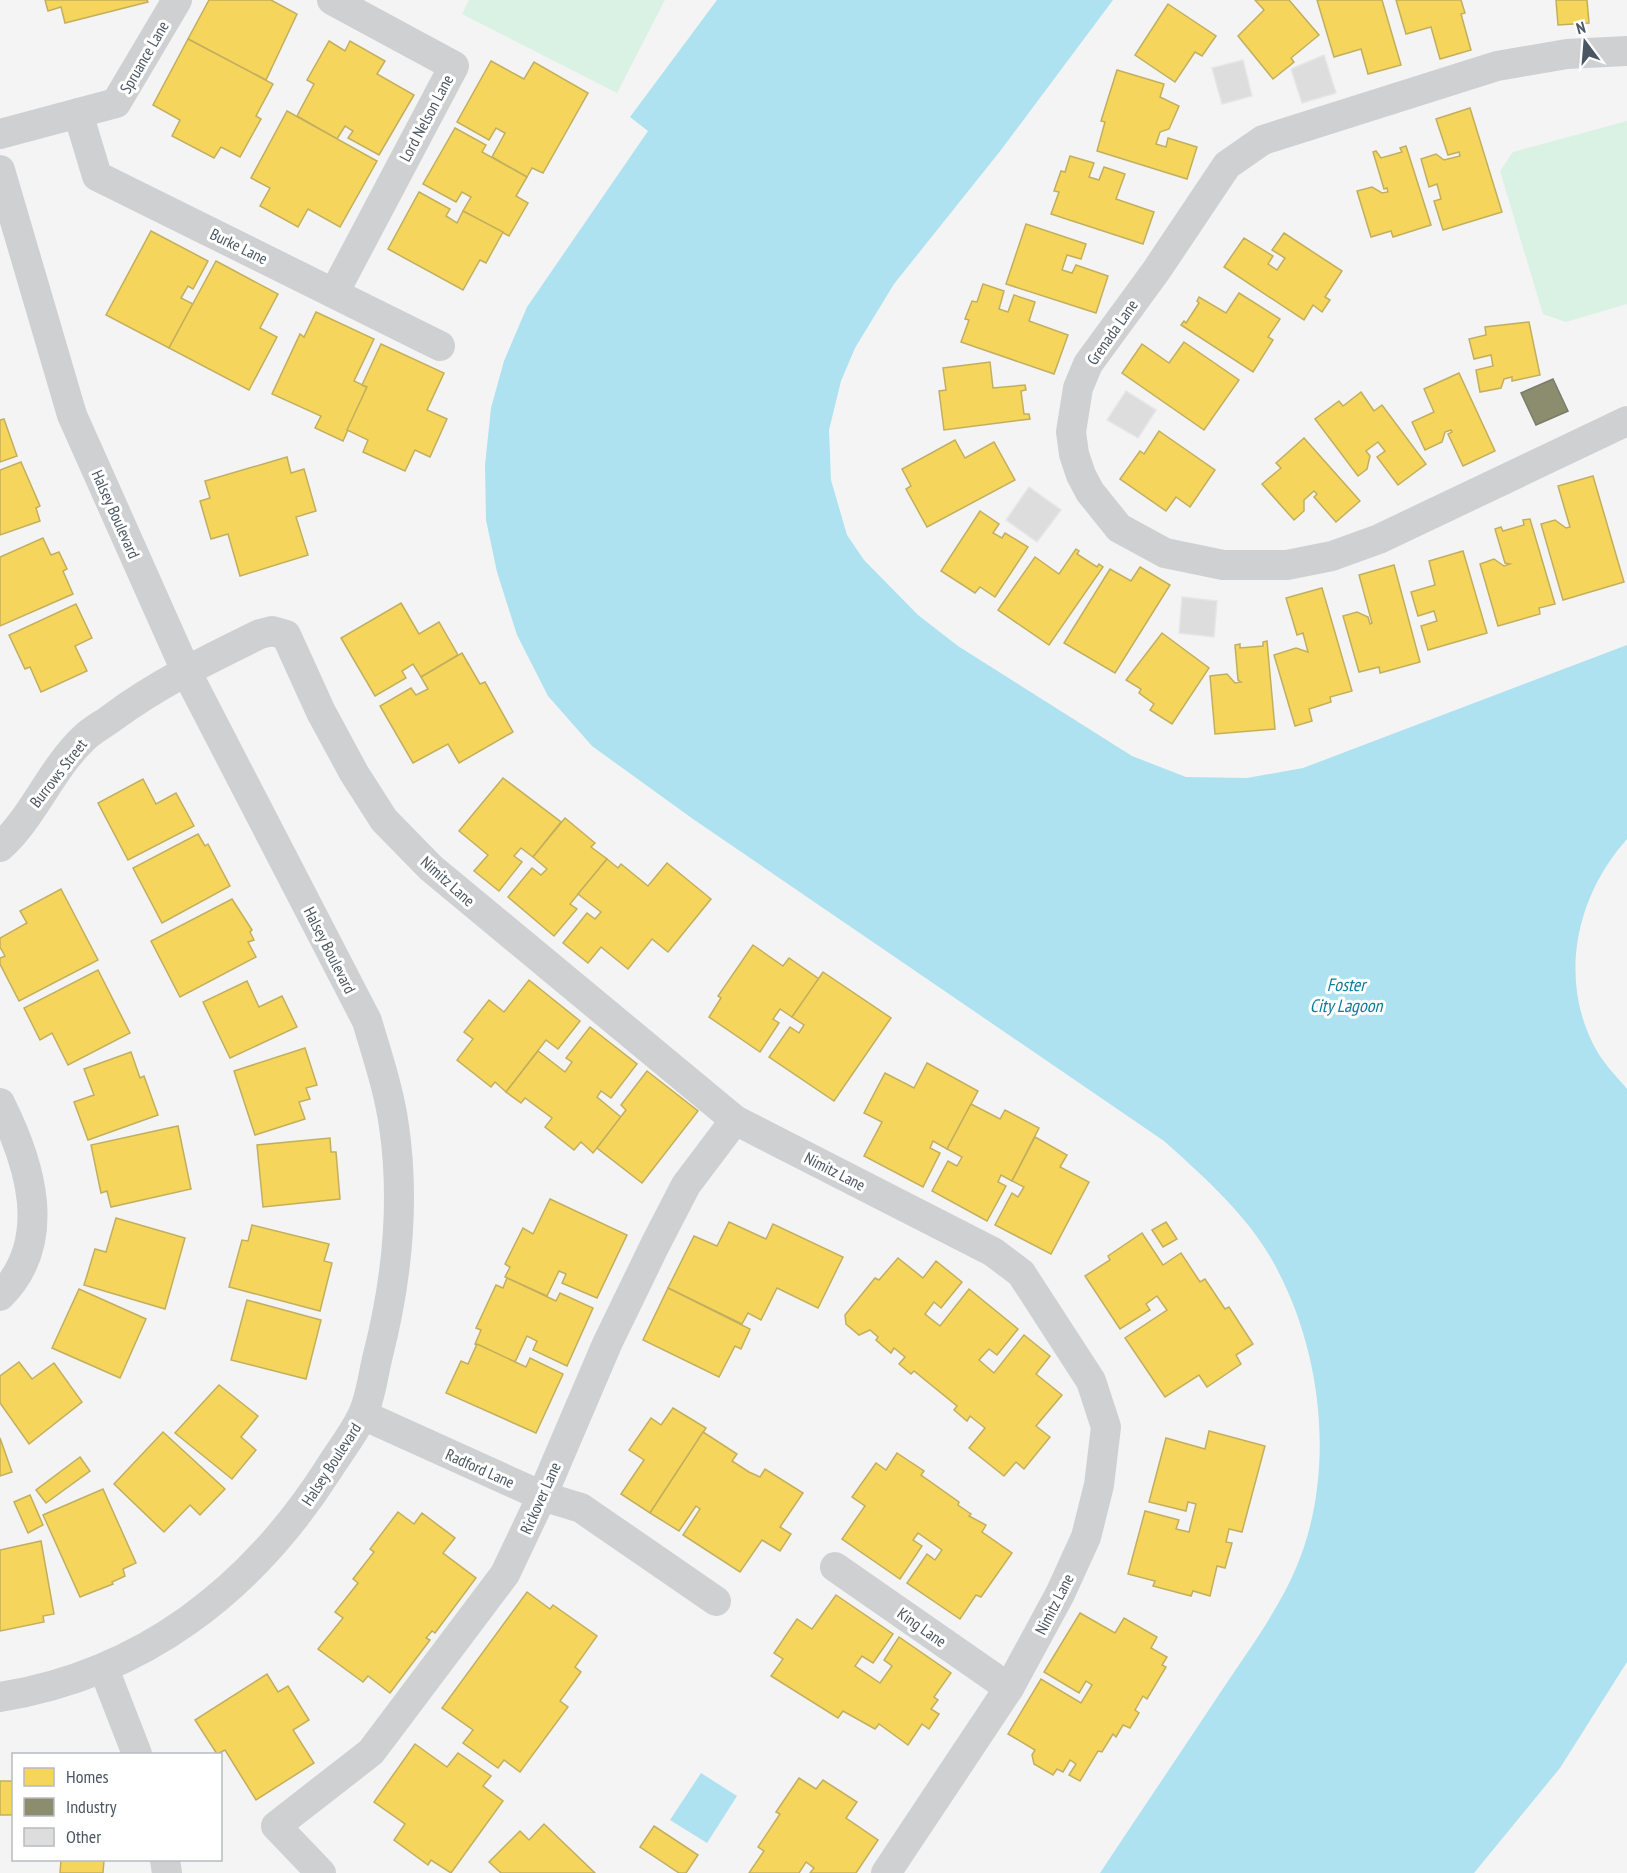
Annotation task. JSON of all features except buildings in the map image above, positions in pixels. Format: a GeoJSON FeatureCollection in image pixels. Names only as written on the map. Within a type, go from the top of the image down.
{"type":"FeatureCollection","features":[{"type":"Feature","properties":{"kind":"street","name":"Spruance Lane"},"geometry":{"type":"LineString","coordinates":[[0,134],[116,103],[177,0]]}},
{"type":"Feature","properties":{"kind":"street","name":"Lord Nelson Lane"},"geometry":{"type":"LineString","coordinates":[[332,0],[454,66],[334,293]]}},
{"type":"Feature","properties":{"kind":"street","name":"Grenada Lane"},"geometry":{"type":"LineString","coordinates":[[1627,51],[1567,54],[1497,66],[1263,140],[1227,165],[1156,271],[1088,364],[1077,388],[1071,432],[1074,454],[1081,475],[1090,492],[1119,528],[1165,553],[1223,565],[1287,565],[1332,556],[1379,539],[1627,421]]}},
{"type":"Feature","properties":{"kind":"street","name":"Burke Lane"},"geometry":{"type":"LineString","coordinates":[[78,113],[97,176],[440,346]]}},
{"type":"Feature","properties":{"kind":"street","name":"Halsey Boulevard"},"geometry":{"type":"LineString","coordinates":[[0,170],[72,415],[186,671],[367,1021],[384,1077],[394,1126],[400,1218],[388,1315],[363,1415],[304,1506],[260,1560],[223,1594],[185,1623],[149,1646],[104,1669],[0,1697]]}},
{"type":"Feature","properties":{"kind":"street","name":"Nimitz Lane"},"geometry":{"type":"LineString","coordinates":[[186,671],[260,634],[272,631],[286,635],[354,773],[384,820],[432,868],[735,1120],[993,1252],[1021,1273],[1091,1381],[1106,1427],[1099,1485],[1086,1537],[1060,1594],[1009,1688],[886,1873]]}},
{"type":"Feature","properties":{"kind":"street","name":"Burrows Street"},"geometry":{"type":"LineString","coordinates":[[0,847],[9,839],[44,786],[84,738],[147,693],[186,671]]}},
{"type":"Feature","properties":{"kind":"street"},"geometry":{"type":"LineString","coordinates":[[0,1103],[19,1140],[33,1188],[32,1223],[25,1259],[8,1288],[0,1296]]}},
{"type":"Feature","properties":{"kind":"street","name":"Rickover Lane"},"geometry":{"type":"LineString","coordinates":[[321,1873],[276,1826],[371,1752],[474,1619],[505,1574],[542,1496],[607,1344],[655,1245],[686,1185],[735,1120]]}},
{"type":"Feature","properties":{"kind":"street","name":"Radford Lane"},"geometry":{"type":"LineString","coordinates":[[363,1415],[542,1496],[581,1508],[716,1601]]}},
{"type":"Feature","properties":{"kind":"street","name":"King Lane"},"geometry":{"type":"LineString","coordinates":[[835,1567],[1009,1688]]}},
{"type":"Feature","properties":{"kind":"street"},"geometry":{"type":"LineString","coordinates":[[104,1669],[136,1753]]}},
{"type":"Feature","properties":{"kind":"green space"},"geometry":{"type":"Polygon","coordinates":[[[469,0],[665,0],[617,93],[462,14],[469,0]]]}},
{"type":"Feature","properties":{"kind":"green space"},"geometry":{"type":"Polygon","coordinates":[[[1627,121],[1627,304],[1566,322],[1543,314],[1500,171],[1513,152],[1627,121]]]}},
{"type":"Feature","properties":{"kind":"water","name":"Foster City Lagoon"},"geometry":{"type":"Polygon","coordinates":[[[717,0],[1113,0],[1001,150],[894,284],[855,348],[841,381],[829,430],[831,480],[847,535],[864,560],[918,615],[958,646],[1132,756],[1186,777],[1247,778],[1303,768],[1627,645],[1627,839],[1609,862],[1584,914],[1575,970],[1578,998],[1585,1026],[1601,1058],[1627,1089],[1627,1662],[1560,1768],[1474,1873],[1100,1873],[1270,1617],[1289,1584],[1309,1530],[1317,1490],[1320,1448],[1318,1406],[1311,1364],[1300,1324],[1285,1285],[1266,1250],[1245,1221],[1164,1141],[693,819],[592,746],[548,696],[517,635],[497,572],[486,520],[485,465],[491,408],[504,361],[527,307],[648,131],[630,117],[717,0]]]}},
{"type":"Feature","properties":{"kind":"water"},"geometry":{"type":"Polygon","coordinates":[[[701,1773],[737,1796],[707,1843],[670,1820],[701,1773]]]}}]}
